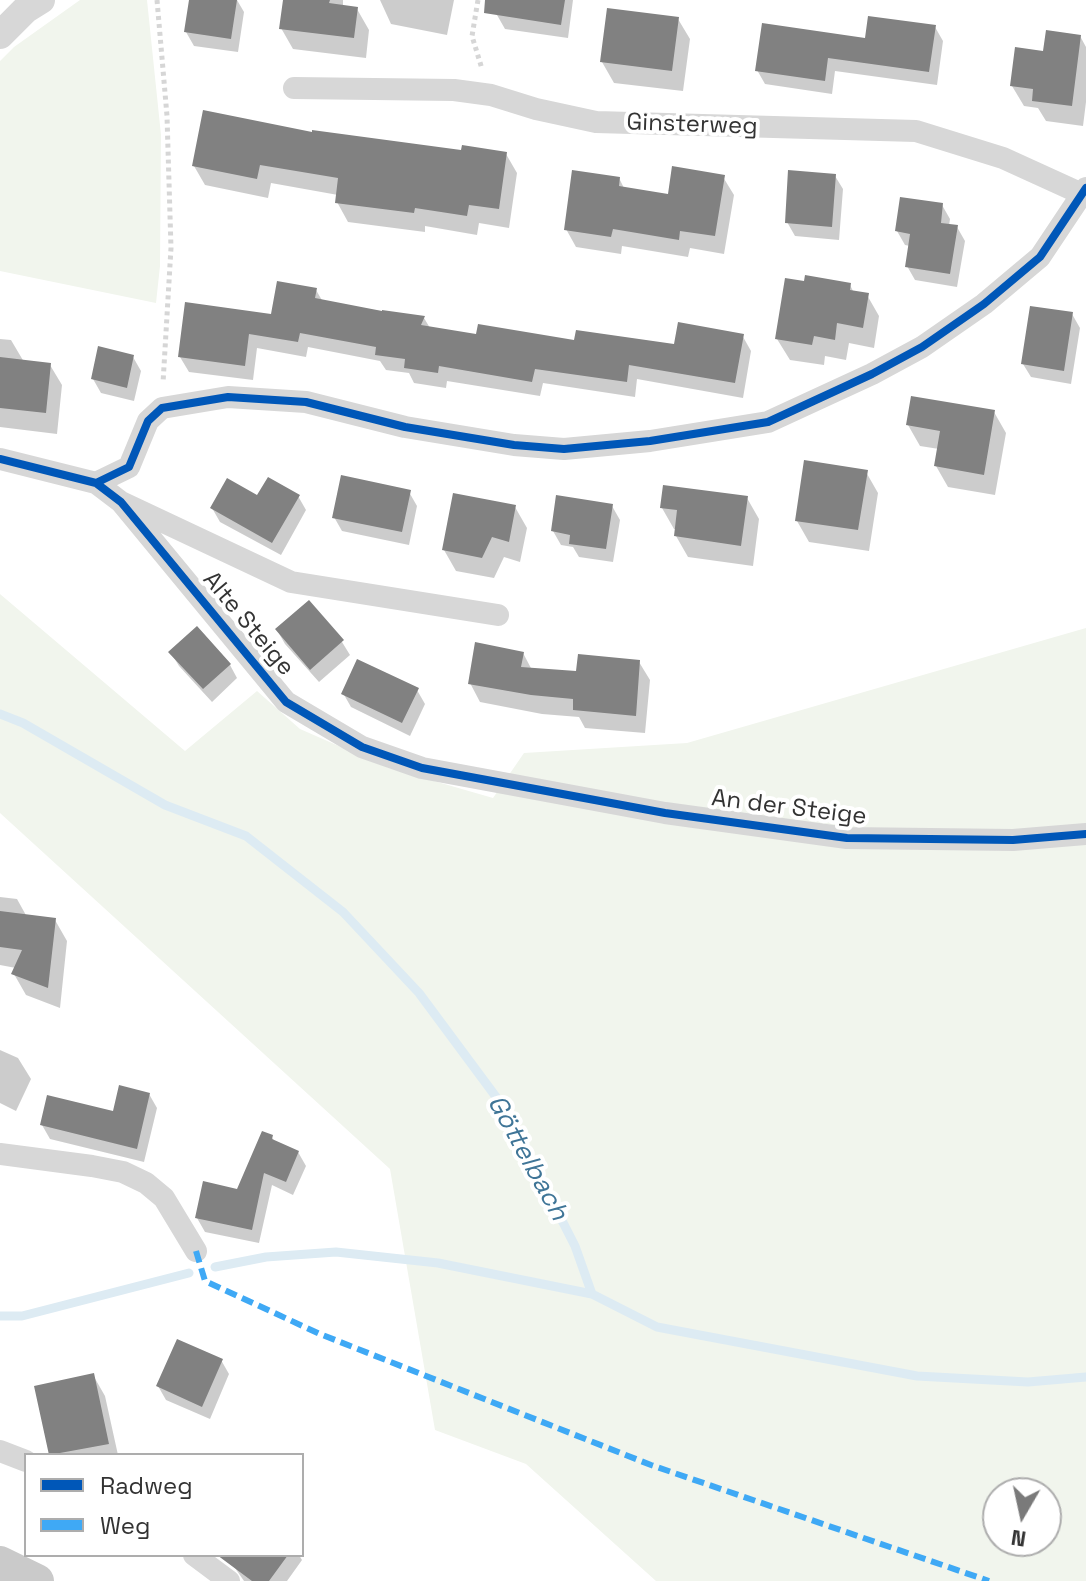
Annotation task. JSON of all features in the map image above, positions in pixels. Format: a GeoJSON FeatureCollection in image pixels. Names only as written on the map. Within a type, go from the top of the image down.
{"type":"FeatureCollection","features":[{"type":"Feature","properties":{"kind":"main road"},"geometry":{"type":"LineString","coordinates":[[0,1563],[37,1581]]}},
{"type":"Feature","properties":{"kind":"street"},"geometry":{"type":"LineString","coordinates":[[0,35],[25,10],[41,0]]}},
{"type":"Feature","properties":{"kind":"street","name":"Ginsterweg"},"geometry":{"type":"LineString","coordinates":[[294,88],[454,90],[491,95],[596,122],[916,131],[1003,158],[1084,191]]}},
{"type":"Feature","properties":{"kind":"street"},"geometry":{"type":"LineString","coordinates":[[96,483],[129,467],[148,421],[162,408],[228,397],[306,402],[405,427],[514,445],[564,449],[650,441],[768,422],[922,347],[984,304],[1040,257],[1084,191]]}},
{"type":"Feature","properties":{"kind":"street","name":"Alte Steige"},"geometry":{"type":"LineString","coordinates":[[0,459],[96,483],[121,502],[291,582],[498,615]]}},
{"type":"Feature","properties":{"kind":"street","name":"Alte Steige"},"geometry":{"type":"LineString","coordinates":[[121,502],[286,702],[362,747],[422,768],[490,782]]}},
{"type":"Feature","properties":{"kind":"street","name":"An der Steige"},"geometry":{"type":"LineString","coordinates":[[490,782],[665,813],[847,838],[1013,840],[1086,834]]}},
{"type":"Feature","properties":{"kind":"street"},"geometry":{"type":"LineString","coordinates":[[0,1154],[123,1172],[146,1183],[164,1198],[196,1251]]}},
{"type":"Feature","properties":{"kind":"street"},"geometry":{"type":"LineString","coordinates":[[0,1451],[24,1460]]}},
{"type":"Feature","properties":{"kind":"street"},"geometry":{"type":"LineString","coordinates":[[197,1557],[229,1581]]}},
{"type":"Feature","properties":{"kind":"path"},"geometry":{"type":"LineString","coordinates":[[157,0],[167,116],[171,248],[162,408]]}},
{"type":"Feature","properties":{"kind":"path"},"geometry":{"type":"LineString","coordinates":[[478,0],[472,36],[491,95]]}},
{"type":"Feature","properties":{"kind":"shaded area"},"geometry":{"type":"Polygon","coordinates":[[[80,0],[147,0],[161,135],[160,266],[156,303],[0,271],[0,61],[14,47],[80,0]]]}},
{"type":"Feature","properties":{"kind":"shaded area"},"geometry":{"type":"Polygon","coordinates":[[[0,594],[185,751],[257,691],[300,729],[389,768],[493,798],[524,753],[687,743],[1086,628],[1086,1581],[656,1581],[526,1464],[435,1430],[390,1169],[0,813],[0,594]]]}},
{"type":"Feature","properties":{"kind":"building"},"geometry":{"type":"Polygon","coordinates":[[[189,0],[237,0],[231,39],[184,32],[189,0]]]}},
{"type":"Feature","properties":{"kind":"building"},"geometry":{"type":"Polygon","coordinates":[[[283,0],[330,0],[329,3],[358,7],[354,38],[279,29],[283,0]]]}},
{"type":"Feature","properties":{"kind":"building"},"geometry":{"type":"Polygon","coordinates":[[[485,0],[565,0],[561,25],[484,13],[485,0]]]}},
{"type":"Feature","properties":{"kind":"building"},"geometry":{"type":"Polygon","coordinates":[[[607,8],[679,17],[672,71],[600,62],[607,8]]]}},
{"type":"Feature","properties":{"kind":"building"},"geometry":{"type":"Polygon","coordinates":[[[868,16],[936,25],[929,72],[828,58],[825,81],[755,71],[762,23],[865,38],[868,16]]]}},
{"type":"Feature","properties":{"kind":"building"},"geometry":{"type":"Polygon","coordinates":[[[1046,30],[1081,35],[1072,106],[1032,101],[1033,89],[1010,86],[1015,47],[1043,51],[1046,30]]]}},
{"type":"Feature","properties":{"kind":"building"},"geometry":{"type":"Polygon","coordinates":[[[203,110],[312,132],[461,150],[462,145],[507,152],[499,209],[469,205],[467,216],[415,208],[414,213],[335,203],[338,178],[260,165],[257,179],[192,166],[203,110]]]}},
{"type":"Feature","properties":{"kind":"building"},"geometry":{"type":"Polygon","coordinates":[[[672,166],[725,175],[715,236],[680,231],[679,240],[613,229],[611,237],[564,230],[572,170],[620,177],[619,186],[668,194],[672,166]]]}},
{"type":"Feature","properties":{"kind":"building"},"geometry":{"type":"Polygon","coordinates":[[[788,170],[836,174],[832,227],[785,223],[788,170]]]}},
{"type":"Feature","properties":{"kind":"building"},"geometry":{"type":"Polygon","coordinates":[[[900,197],[943,203],[941,223],[958,225],[950,274],[905,267],[910,234],[895,231],[900,197]]]}},
{"type":"Feature","properties":{"kind":"building"},"geometry":{"type":"Polygon","coordinates":[[[805,275],[851,283],[850,290],[869,293],[863,328],[837,323],[835,340],[814,336],[812,345],[775,339],[785,278],[804,281],[805,275]]]}},
{"type":"Feature","properties":{"kind":"building"},"geometry":{"type":"Polygon","coordinates":[[[277,281],[317,288],[315,298],[425,316],[421,325],[476,334],[478,324],[574,340],[576,330],[674,344],[678,322],[744,334],[735,383],[629,365],[627,382],[535,369],[532,382],[439,366],[438,373],[404,368],[405,359],[375,355],[376,347],[300,333],[298,342],[249,334],[245,366],[178,357],[185,302],[271,314],[277,281]]]}},
{"type":"Feature","properties":{"kind":"building"},"geometry":{"type":"Polygon","coordinates":[[[1030,306],[1073,312],[1064,371],[1021,364],[1030,306]]]}},
{"type":"Feature","properties":{"kind":"building"},"geometry":{"type":"Polygon","coordinates":[[[98,346],[134,355],[127,388],[91,379],[98,346]]]}},
{"type":"Feature","properties":{"kind":"building"},"geometry":{"type":"Polygon","coordinates":[[[0,357],[51,363],[46,413],[0,408],[0,357]]]}},
{"type":"Feature","properties":{"kind":"building"},"geometry":{"type":"Polygon","coordinates":[[[911,396],[995,410],[984,475],[934,466],[940,431],[906,425],[911,396]]]}},
{"type":"Feature","properties":{"kind":"building"},"geometry":{"type":"Polygon","coordinates":[[[804,460],[868,470],[858,530],[795,521],[804,460]]]}},
{"type":"Feature","properties":{"kind":"building"},"geometry":{"type":"Polygon","coordinates":[[[341,475],[411,490],[402,532],[332,518],[341,475]]]}},
{"type":"Feature","properties":{"kind":"building"},"geometry":{"type":"Polygon","coordinates":[[[268,477],[300,495],[272,543],[210,508],[227,478],[257,495],[268,477]]]}},
{"type":"Feature","properties":{"kind":"building"},"geometry":{"type":"Polygon","coordinates":[[[663,485],[748,496],[741,546],[674,536],[677,510],[660,508],[663,485]]]}},
{"type":"Feature","properties":{"kind":"building"},"geometry":{"type":"Polygon","coordinates":[[[453,493],[516,505],[509,542],[492,537],[482,558],[442,550],[453,493]]]}},
{"type":"Feature","properties":{"kind":"building"},"geometry":{"type":"Polygon","coordinates":[[[556,495],[613,504],[606,549],[569,544],[570,535],[551,531],[556,495]]]}},
{"type":"Feature","properties":{"kind":"building"},"geometry":{"type":"Polygon","coordinates":[[[309,600],[344,640],[310,670],[275,629],[309,600]]]}},
{"type":"Feature","properties":{"kind":"building"},"geometry":{"type":"Polygon","coordinates":[[[197,626],[231,664],[203,689],[168,652],[197,626]]]}},
{"type":"Feature","properties":{"kind":"building"},"geometry":{"type":"Polygon","coordinates":[[[475,642],[524,652],[521,667],[576,671],[578,654],[640,660],[636,716],[573,710],[573,699],[468,684],[475,642]]]}},
{"type":"Feature","properties":{"kind":"building"},"geometry":{"type":"Polygon","coordinates":[[[357,659],[419,688],[402,723],[341,694],[357,659]]]}},
{"type":"Feature","properties":{"kind":"building"},"geometry":{"type":"Polygon","coordinates":[[[0,911],[56,918],[48,988],[11,974],[22,950],[0,947],[0,911]]]}},
{"type":"Feature","properties":{"kind":"building"},"geometry":{"type":"Polygon","coordinates":[[[119,1085],[150,1093],[137,1149],[40,1125],[47,1095],[113,1111],[119,1085]]]}},
{"type":"Feature","properties":{"kind":"building"},"geometry":{"type":"Polygon","coordinates":[[[262,1131],[299,1151],[286,1182],[264,1173],[252,1230],[195,1218],[203,1181],[237,1189],[262,1131]]]}},
{"type":"Feature","properties":{"kind":"building"},"geometry":{"type":"Polygon","coordinates":[[[177,1339],[223,1359],[202,1407],[156,1386],[177,1339]]]}},
{"type":"Feature","properties":{"kind":"building"},"geometry":{"type":"Polygon","coordinates":[[[94,1373],[109,1444],[49,1453],[34,1386],[94,1373]]]}},
{"type":"Feature","properties":{"kind":"building"},"geometry":{"type":"Polygon","coordinates":[[[220,1557],[287,1557],[269,1581],[252,1581],[220,1557]]]}},
{"type":"Feature","properties":{"kind":"waterway","name":"Göttelbach"},"geometry":{"type":"LineString","coordinates":[[0,714],[23,723],[165,805],[246,836],[343,912],[419,993],[505,1109],[575,1246],[592,1294],[657,1327],[917,1376],[1028,1382],[1086,1377]]}},
{"type":"Feature","properties":{"kind":"waterway"},"geometry":{"type":"LineString","coordinates":[[215,1267],[266,1257],[336,1252],[438,1263],[592,1294]]}},
{"type":"Feature","properties":{"kind":"waterway"},"geometry":{"type":"LineString","coordinates":[[0,1316],[22,1316],[189,1273]]}},
{"type":"Feature","properties":{"kind":"marked path"},"geometry":{"type":"LineString","coordinates":[[196,1251],[205,1281],[320,1334],[651,1465],[989,1581]]}},
{"type":"Feature","properties":{"kind":"cycle path"},"geometry":{"type":"LineString","coordinates":[[96,483],[129,467],[148,421],[162,408],[228,397],[306,402],[405,427],[514,445],[564,449],[650,441],[768,422],[922,347],[984,304],[1040,257],[1086,188]]}},
{"type":"Feature","properties":{"kind":"cycle path"},"geometry":{"type":"LineString","coordinates":[[0,459],[96,483],[121,502],[286,702],[362,747],[422,768],[665,813],[847,838],[1013,840],[1086,834]]}}]}
